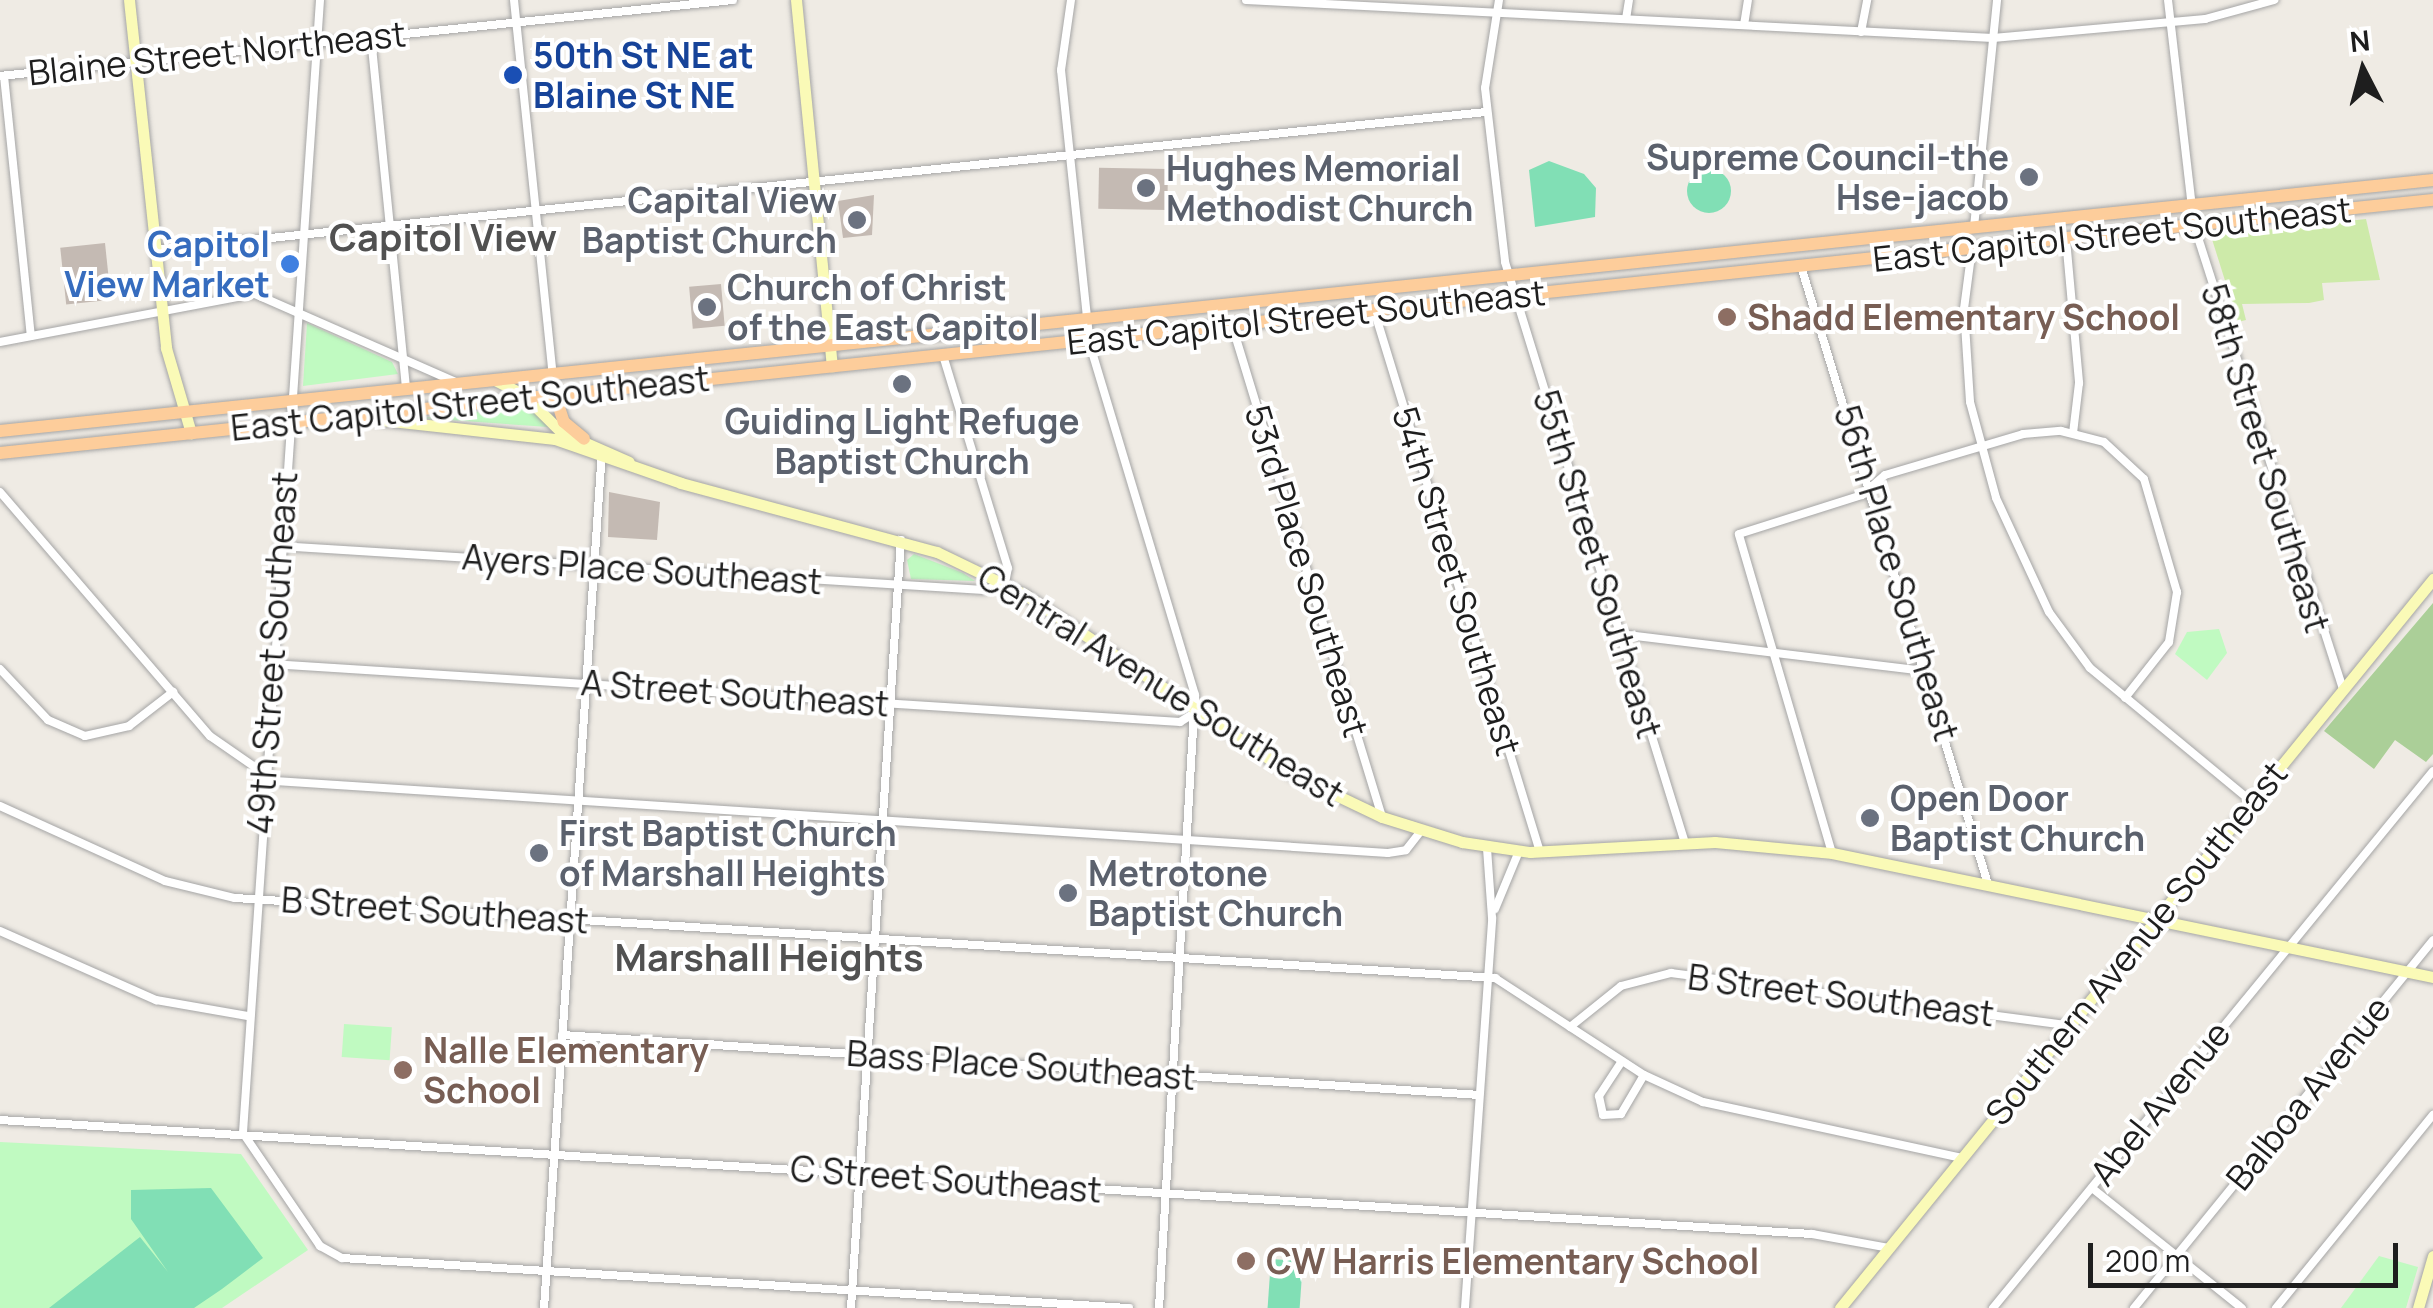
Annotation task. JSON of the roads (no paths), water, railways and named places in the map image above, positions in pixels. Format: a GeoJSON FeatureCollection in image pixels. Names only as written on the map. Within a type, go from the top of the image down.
{"type":"FeatureCollection","features":[{"type":"Feature","properties":{"kind":"main road"},"geometry":{"type":"LineString","coordinates":[[129,0],[161,310],[191,433]]}},
{"type":"Feature","properties":{"kind":"main road"},"geometry":{"type":"LineString","coordinates":[[796,0],[832,366]]}},
{"type":"Feature","properties":{"kind":"main road"},"geometry":{"type":"LineString","coordinates":[[0,431],[188,412],[287,412],[406,389],[1087,319],[1512,286],[1974,227],[2433,180]]}},
{"type":"Feature","properties":{"kind":"main road","name":"East Capitol Street Southeast"},"geometry":{"type":"LineString","coordinates":[[2,453],[191,433],[287,412],[350,416],[1374,310],[1512,286],[1801,266],[2433,200]]}},
{"type":"Feature","properties":{"kind":"main road"},"geometry":{"type":"LineString","coordinates":[[494,380],[527,398],[561,432],[602,450]]}},
{"type":"Feature","properties":{"kind":"main road"},"geometry":{"type":"LineString","coordinates":[[555,395],[564,422],[584,440]]}},
{"type":"Feature","properties":{"kind":"main road","name":"Central Avenue Southeast"},"geometry":{"type":"LineString","coordinates":[[350,416],[535,434],[602,450],[746,502],[901,540],[1005,583],[1290,773],[1382,817],[1487,848],[1540,852],[1685,843],[1832,853],[2160,916],[2433,976]]}},
{"type":"Feature","properties":{"kind":"main road","name":"Southern Avenue Southeast"},"geometry":{"type":"LineString","coordinates":[[1840,1308],[2433,579]]}},
{"type":"Feature","properties":{"kind":"main road"},"geometry":{"type":"LineString","coordinates":[[2418,1308],[2433,1256]]}},
{"type":"Feature","properties":{"kind":"street","name":"49th Street Southeast"},"geometry":{"type":"LineString","coordinates":[[243,1132],[287,412],[320,0]]}},
{"type":"Feature","properties":{"kind":"street"},"geometry":{"type":"LineString","coordinates":[[514,0],[555,395]]}},
{"type":"Feature","properties":{"kind":"street"},"geometry":{"type":"LineString","coordinates":[[612,0],[612,12]]}},
{"type":"Feature","properties":{"kind":"street","name":"Blaine Street Northeast"},"geometry":{"type":"LineString","coordinates":[[2,76],[733,0]]}},
{"type":"Feature","properties":{"kind":"street"},"geometry":{"type":"LineString","coordinates":[[1071,0],[1061,67],[1089,339],[1196,712],[1159,1308]]}},
{"type":"Feature","properties":{"kind":"street"},"geometry":{"type":"LineString","coordinates":[[1246,0],[1993,38],[2170,22],[2274,0]]}},
{"type":"Feature","properties":{"kind":"street","name":"55th Street Southeast"},"geometry":{"type":"LineString","coordinates":[[1499,0],[1486,112],[1512,286],[1685,843]]}},
{"type":"Feature","properties":{"kind":"street"},"geometry":{"type":"LineString","coordinates":[[1626,19],[1629,0]]}},
{"type":"Feature","properties":{"kind":"street"},"geometry":{"type":"LineString","coordinates":[[1744,25],[1748,0]]}},
{"type":"Feature","properties":{"kind":"street"},"geometry":{"type":"LineString","coordinates":[[1861,32],[1867,0]]}},
{"type":"Feature","properties":{"kind":"street"},"geometry":{"type":"LineString","coordinates":[[1974,227],[1997,0]]}},
{"type":"Feature","properties":{"kind":"street","name":"58th Street Southeast"},"geometry":{"type":"LineString","coordinates":[[2168,0],[2194,225],[2344,688]]}},
{"type":"Feature","properties":{"kind":"street"},"geometry":{"type":"LineString","coordinates":[[371,38],[406,389]]}},
{"type":"Feature","properties":{"kind":"street"},"geometry":{"type":"LineString","coordinates":[[2,76],[31,336]]}},
{"type":"Feature","properties":{"kind":"street"},"geometry":{"type":"LineString","coordinates":[[155,250],[1486,112]]}},
{"type":"Feature","properties":{"kind":"street"},"geometry":{"type":"LineString","coordinates":[[2066,238],[2079,384],[2073,432]]}},
{"type":"Feature","properties":{"kind":"street"},"geometry":{"type":"LineString","coordinates":[[1972,248],[1964,350],[1981,446],[2049,612],[2090,668],[2252,801]]}},
{"type":"Feature","properties":{"kind":"street","name":"56th Place Southeast"},"geometry":{"type":"LineString","coordinates":[[1801,266],[1927,672],[1986,881]]}},
{"type":"Feature","properties":{"kind":"street"},"geometry":{"type":"LineString","coordinates":[[0,342],[244,294],[296,308],[458,384]]}},
{"type":"Feature","properties":{"kind":"street","name":"54th Street Southeast"},"geometry":{"type":"LineString","coordinates":[[1374,310],[1540,852]]}},
{"type":"Feature","properties":{"kind":"street","name":"53rd Place Southeast"},"geometry":{"type":"LineString","coordinates":[[1232,325],[1382,817]]}},
{"type":"Feature","properties":{"kind":"street"},"geometry":{"type":"LineString","coordinates":[[943,355],[1008,568],[1005,583]]}},
{"type":"Feature","properties":{"kind":"street"},"geometry":{"type":"LineString","coordinates":[[1832,853],[1739,534],[1981,446],[2036,432],[2073,432],[2117,449],[2139,472],[2173,568],[2172,634],[2125,698]]}},
{"type":"Feature","properties":{"kind":"street"},"geometry":{"type":"LineString","coordinates":[[544,1308],[602,450]]}},
{"type":"Feature","properties":{"kind":"street"},"geometry":{"type":"LineString","coordinates":[[0,492],[218,744],[279,782],[1392,853],[1421,830]]}},
{"type":"Feature","properties":{"kind":"street"},"geometry":{"type":"LineString","coordinates":[[851,1308],[901,540]]}},
{"type":"Feature","properties":{"kind":"street","name":"Ayers Place Southeast"},"geometry":{"type":"LineString","coordinates":[[279,546],[898,586],[978,590],[1005,583]]}},
{"type":"Feature","properties":{"kind":"street"},"geometry":{"type":"LineString","coordinates":[[1620,634],[1927,672]]}},
{"type":"Feature","properties":{"kind":"street","name":"A Street Southeast"},"geometry":{"type":"LineString","coordinates":[[271,664],[1180,722],[1196,712]]}},
{"type":"Feature","properties":{"kind":"street"},"geometry":{"type":"LineString","coordinates":[[0,669],[48,720],[85,736],[129,726],[173,692]]}},
{"type":"Feature","properties":{"kind":"street","name":"Abel Avenue"},"geometry":{"type":"LineString","coordinates":[[1993,1308],[2433,771]]}},
{"type":"Feature","properties":{"kind":"street","name":"B Street Southeast"},"geometry":{"type":"LineString","coordinates":[[0,806],[165,881],[256,899],[1487,977]]}},
{"type":"Feature","properties":{"kind":"street"},"geometry":{"type":"LineString","coordinates":[[1466,1308],[1492,918],[1487,848]]}},
{"type":"Feature","properties":{"kind":"street"},"geometry":{"type":"LineString","coordinates":[[1492,918],[1519,852]]}},
{"type":"Feature","properties":{"kind":"street"},"geometry":{"type":"LineString","coordinates":[[0,931],[156,1000],[248,1016]]}},
{"type":"Feature","properties":{"kind":"street","name":"Balboa Avenue"},"geometry":{"type":"LineString","coordinates":[[2134,1308],[2433,940]]}},
{"type":"Feature","properties":{"kind":"street","name":"B Street Southeast"},"geometry":{"type":"LineString","coordinates":[[1570,1027],[1621,986],[1671,973],[2068,1024]]}},
{"type":"Feature","properties":{"kind":"street"},"geometry":{"type":"LineString","coordinates":[[1487,977],[1644,1075],[1736,1112],[1962,1158]]}},
{"type":"Feature","properties":{"kind":"street","name":"Bass Place Southeast"},"geometry":{"type":"LineString","coordinates":[[562,1035],[1479,1095]]}},
{"type":"Feature","properties":{"kind":"street"},"geometry":{"type":"LineString","coordinates":[[1622,1061],[1598,1101],[1602,1116],[1621,1114],[1644,1075]]}},
{"type":"Feature","properties":{"kind":"street"},"geometry":{"type":"LineString","coordinates":[[2276,1308],[2433,1115]]}},
{"type":"Feature","properties":{"kind":"street","name":"C Street Southeast"},"geometry":{"type":"LineString","coordinates":[[0,1120],[243,1132],[1872,1239],[1890,1248]]}},
{"type":"Feature","properties":{"kind":"street"},"geometry":{"type":"LineString","coordinates":[[243,1132],[320,1246],[346,1258],[1129,1308]]}},
{"type":"Feature","properties":{"kind":"street"},"geometry":{"type":"LineString","coordinates":[[2092,1188],[2242,1308]]}},
{"type":"Feature","properties":{"kind":"place","name":"50th St NE at Blaine St NE"},"geometry":{"type":"Point","coordinates":[513,75]}},
{"type":"Feature","properties":{"kind":"place","name":"Supreme Council-the Hse-jacob"},"geometry":{"type":"Point","coordinates":[2029,177]}},
{"type":"Feature","properties":{"kind":"place","name":"Hughes Memorial Methodist Church"},"geometry":{"type":"Point","coordinates":[1146,188]}},
{"type":"Feature","properties":{"kind":"place","name":"Capital View Baptist Church"},"geometry":{"type":"Point","coordinates":[857,220]}},
{"type":"Feature","properties":{"kind":"place","name":"Capitol View Market"},"geometry":{"type":"Point","coordinates":[290,264]}},
{"type":"Feature","properties":{"kind":"place","name":"Church of Christ of the East Capitol"},"geometry":{"type":"Point","coordinates":[707,307]}},
{"type":"Feature","properties":{"kind":"place","name":"Shadd Elementary School"},"geometry":{"type":"Point","coordinates":[1727,317]}},
{"type":"Feature","properties":{"kind":"place","name":"Guiding Light Refuge Baptist Church"},"geometry":{"type":"Point","coordinates":[902,384]}},
{"type":"Feature","properties":{"kind":"place","name":"Open Door Baptist Church"},"geometry":{"type":"Point","coordinates":[1870,818]}},
{"type":"Feature","properties":{"kind":"place","name":"First Baptist Church of Marshall Heights"},"geometry":{"type":"Point","coordinates":[539,853]}},
{"type":"Feature","properties":{"kind":"place","name":"Metrotone Baptist Church"},"geometry":{"type":"Point","coordinates":[1068,893]}},
{"type":"Feature","properties":{"kind":"place","name":"Nalle Elementary School"},"geometry":{"type":"Point","coordinates":[403,1070]}},
{"type":"Feature","properties":{"kind":"place","name":"CW Harris Elementary School"},"geometry":{"type":"Point","coordinates":[1246,1261]}},
{"type":"Feature","properties":{"kind":"district","name":"Capitol View"},"geometry":{"type":"Point","coordinates":[443,237]}},
{"type":"Feature","properties":{"kind":"district","name":"Marshall Heights"},"geometry":{"type":"Point","coordinates":[769,957]}}]}
